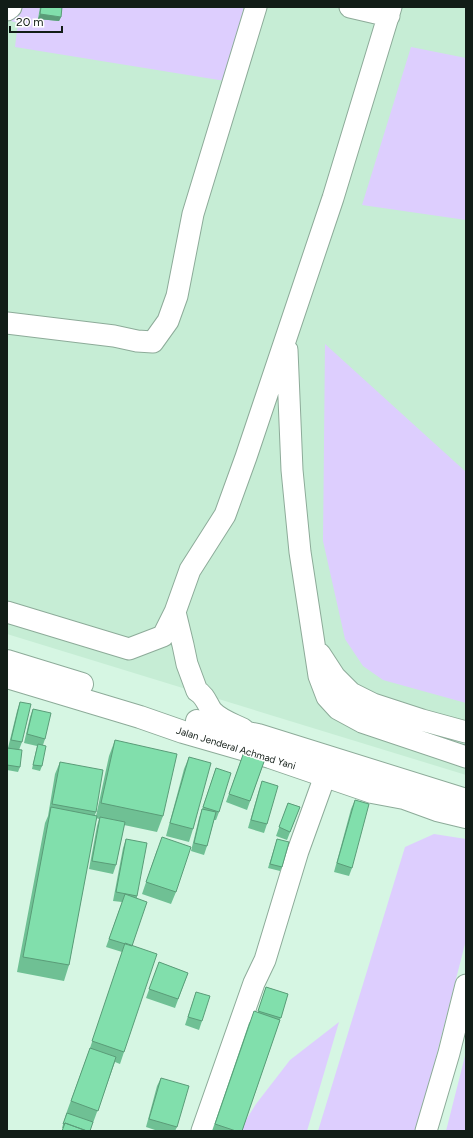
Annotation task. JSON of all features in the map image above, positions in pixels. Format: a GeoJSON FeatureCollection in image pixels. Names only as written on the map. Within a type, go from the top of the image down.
{"type":"FeatureCollection","features":[{"type":"Feature","properties":{"kind":"highway","name":"Jalan Jenderal Achmad Yani"},"geometry":{"type":"LineString","coordinates":[[7,661],[212,726],[258,735],[466,800]]}},
{"type":"Feature","properties":{"kind":"highway","name":"Jalan Jenderal Achmad Yani"},"geometry":{"type":"LineString","coordinates":[[7,677],[140,717],[183,732],[270,757],[372,792],[404,798],[437,810],[466,817]]}},
{"type":"Feature","properties":{"kind":"street"},"geometry":{"type":"LineString","coordinates":[[7,10],[11,7]]}},
{"type":"Feature","properties":{"kind":"street"},"geometry":{"type":"LineString","coordinates":[[7,323],[153,342],[168,321],[177,296],[193,214],[256,7]]}},
{"type":"Feature","properties":{"kind":"street"},"geometry":{"type":"LineString","coordinates":[[7,612],[128,649],[163,636],[175,612],[190,570],[225,515],[287,337],[333,198],[390,12],[350,7]]}},
{"type":"Feature","properties":{"kind":"street"},"geometry":{"type":"LineString","coordinates":[[287,337],[292,470],[300,552],[319,676],[327,697],[338,709],[362,722],[466,757]]}},
{"type":"Feature","properties":{"kind":"street"},"geometry":{"type":"LineString","coordinates":[[175,612],[184,645],[187,664],[197,691],[202,693],[213,712],[222,719],[258,735]]}},
{"type":"Feature","properties":{"kind":"street"},"geometry":{"type":"LineString","coordinates":[[315,647],[335,678],[351,693],[380,707],[466,732]]}},
{"type":"Feature","properties":{"kind":"street"},"geometry":{"type":"LineString","coordinates":[[202,1131],[254,982],[265,960],[298,851],[325,776]]}},
{"type":"Feature","properties":{"kind":"street"},"geometry":{"type":"LineString","coordinates":[[426,1131],[449,1053],[466,985]]}},
{"type":"Feature","properties":{"kind":"shaded area"},"geometry":{"type":"Polygon","coordinates":[[[7,7],[466,7],[466,775],[7,634],[7,7]]]}},
{"type":"Feature","properties":{"kind":"shaded area"},"geometry":{"type":"Polygon","coordinates":[[[7,7],[244,7],[225,81],[15,47],[18,23],[7,20],[7,7]]]}},
{"type":"Feature","properties":{"kind":"shaded area"},"geometry":{"type":"Polygon","coordinates":[[[411,47],[466,58],[466,220],[362,205],[411,47]]]}},
{"type":"Feature","properties":{"kind":"shaded area"},"geometry":{"type":"Polygon","coordinates":[[[325,344],[466,472],[466,703],[383,680],[363,666],[345,639],[323,541],[325,344]]]}},
{"type":"Feature","properties":{"kind":"shaded area"},"geometry":{"type":"Polygon","coordinates":[[[434,834],[466,839],[466,940],[417,1131],[318,1131],[405,847],[434,834]]]}},
{"type":"Feature","properties":{"kind":"shaded area"},"geometry":{"type":"Polygon","coordinates":[[[339,1022],[307,1131],[239,1131],[256,1104],[290,1060],[339,1022]]]}},
{"type":"Feature","properties":{"kind":"shaded area"},"geometry":{"type":"Polygon","coordinates":[[[466,1052],[466,1131],[446,1131],[466,1052]]]}},
{"type":"Feature","properties":{"kind":"building"},"geometry":{"type":"Polygon","coordinates":[[[41,7],[62,7],[61,17],[40,14],[41,7]]]}},
{"type":"Feature","properties":{"kind":"building"},"geometry":{"type":"Polygon","coordinates":[[[20,702],[31,704],[22,742],[11,740],[20,702]]]}},
{"type":"Feature","properties":{"kind":"building"},"geometry":{"type":"Polygon","coordinates":[[[33,709],[51,713],[45,739],[27,734],[33,709]]]}},
{"type":"Feature","properties":{"kind":"building"},"geometry":{"type":"Polygon","coordinates":[[[115,740],[177,754],[163,816],[101,803],[115,740]]]}},
{"type":"Feature","properties":{"kind":"building"},"geometry":{"type":"Polygon","coordinates":[[[38,744],[46,746],[42,766],[33,765],[38,744]]]}},
{"type":"Feature","properties":{"kind":"building"},"geometry":{"type":"Polygon","coordinates":[[[7,748],[22,750],[20,767],[7,765],[7,748]]]}},
{"type":"Feature","properties":{"kind":"building"},"geometry":{"type":"Polygon","coordinates":[[[244,752],[265,759],[250,801],[229,794],[244,752]]]}},
{"type":"Feature","properties":{"kind":"building"},"geometry":{"type":"Polygon","coordinates":[[[189,757],[211,763],[193,829],[170,823],[189,757]]]}},
{"type":"Feature","properties":{"kind":"building"},"geometry":{"type":"Polygon","coordinates":[[[60,762],[103,770],[96,812],[52,804],[60,762]]]}},
{"type":"Feature","properties":{"kind":"building"},"geometry":{"type":"Polygon","coordinates":[[[216,768],[231,773],[219,812],[203,807],[216,768]]]}},
{"type":"Feature","properties":{"kind":"building"},"geometry":{"type":"Polygon","coordinates":[[[262,781],[278,786],[267,824],[251,820],[262,781]]]}},
{"type":"Feature","properties":{"kind":"building"},"geometry":{"type":"Polygon","coordinates":[[[355,800],[369,804],[352,868],[337,863],[355,800]]]}},
{"type":"Feature","properties":{"kind":"building"},"geometry":{"type":"Polygon","coordinates":[[[288,803],[300,807],[290,832],[279,827],[288,803]]]}},
{"type":"Feature","properties":{"kind":"building"},"geometry":{"type":"Polygon","coordinates":[[[51,807],[97,816],[69,965],[23,957],[51,807]]]}},
{"type":"Feature","properties":{"kind":"building"},"geometry":{"type":"Polygon","coordinates":[[[202,809],[216,812],[207,846],[194,843],[202,809]]]}},
{"type":"Feature","properties":{"kind":"building"},"geometry":{"type":"Polygon","coordinates":[[[100,817],[125,822],[116,865],[92,861],[100,817]]]}},
{"type":"Feature","properties":{"kind":"building"},"geometry":{"type":"Polygon","coordinates":[[[162,837],[191,847],[176,892],[146,882],[162,837]]]}},
{"type":"Feature","properties":{"kind":"building"},"geometry":{"type":"Polygon","coordinates":[[[126,839],[147,843],[137,896],[116,892],[126,839]]]}},
{"type":"Feature","properties":{"kind":"building"},"geometry":{"type":"Polygon","coordinates":[[[277,839],[289,842],[282,867],[270,864],[277,839]]]}},
{"type":"Feature","properties":{"kind":"building"},"geometry":{"type":"Polygon","coordinates":[[[125,894],[147,902],[132,946],[109,939],[125,894]]]}},
{"type":"Feature","properties":{"kind":"building"},"geometry":{"type":"Polygon","coordinates":[[[125,943],[157,954],[124,1052],[92,1041],[125,943]]]}},
{"type":"Feature","properties":{"kind":"building"},"geometry":{"type":"Polygon","coordinates":[[[159,962],[188,973],[178,999],[149,989],[159,962]]]}},
{"type":"Feature","properties":{"kind":"building"},"geometry":{"type":"Polygon","coordinates":[[[266,987],[288,994],[281,1018],[258,1011],[266,987]]]}},
{"type":"Feature","properties":{"kind":"building"},"geometry":{"type":"Polygon","coordinates":[[[196,992],[210,996],[202,1021],[188,1017],[196,992]]]}},
{"type":"Feature","properties":{"kind":"building"},"geometry":{"type":"Polygon","coordinates":[[[254,1011],[280,1020],[242,1131],[236,1131],[215,1124],[254,1011]]]}},
{"type":"Feature","properties":{"kind":"building"},"geometry":{"type":"Polygon","coordinates":[[[90,1048],[116,1057],[98,1111],[71,1101],[90,1048]]]}},
{"type":"Feature","properties":{"kind":"building"},"geometry":{"type":"Polygon","coordinates":[[[161,1078],[189,1086],[177,1127],[149,1119],[161,1078]]]}},
{"type":"Feature","properties":{"kind":"building"},"geometry":{"type":"Polygon","coordinates":[[[67,1113],[93,1122],[90,1131],[65,1123],[63,1124],[67,1113]]]}},
{"type":"Feature","properties":{"kind":"building"},"geometry":{"type":"Polygon","coordinates":[[[65,1123],[87,1131],[62,1131],[65,1123]]]}}]}
